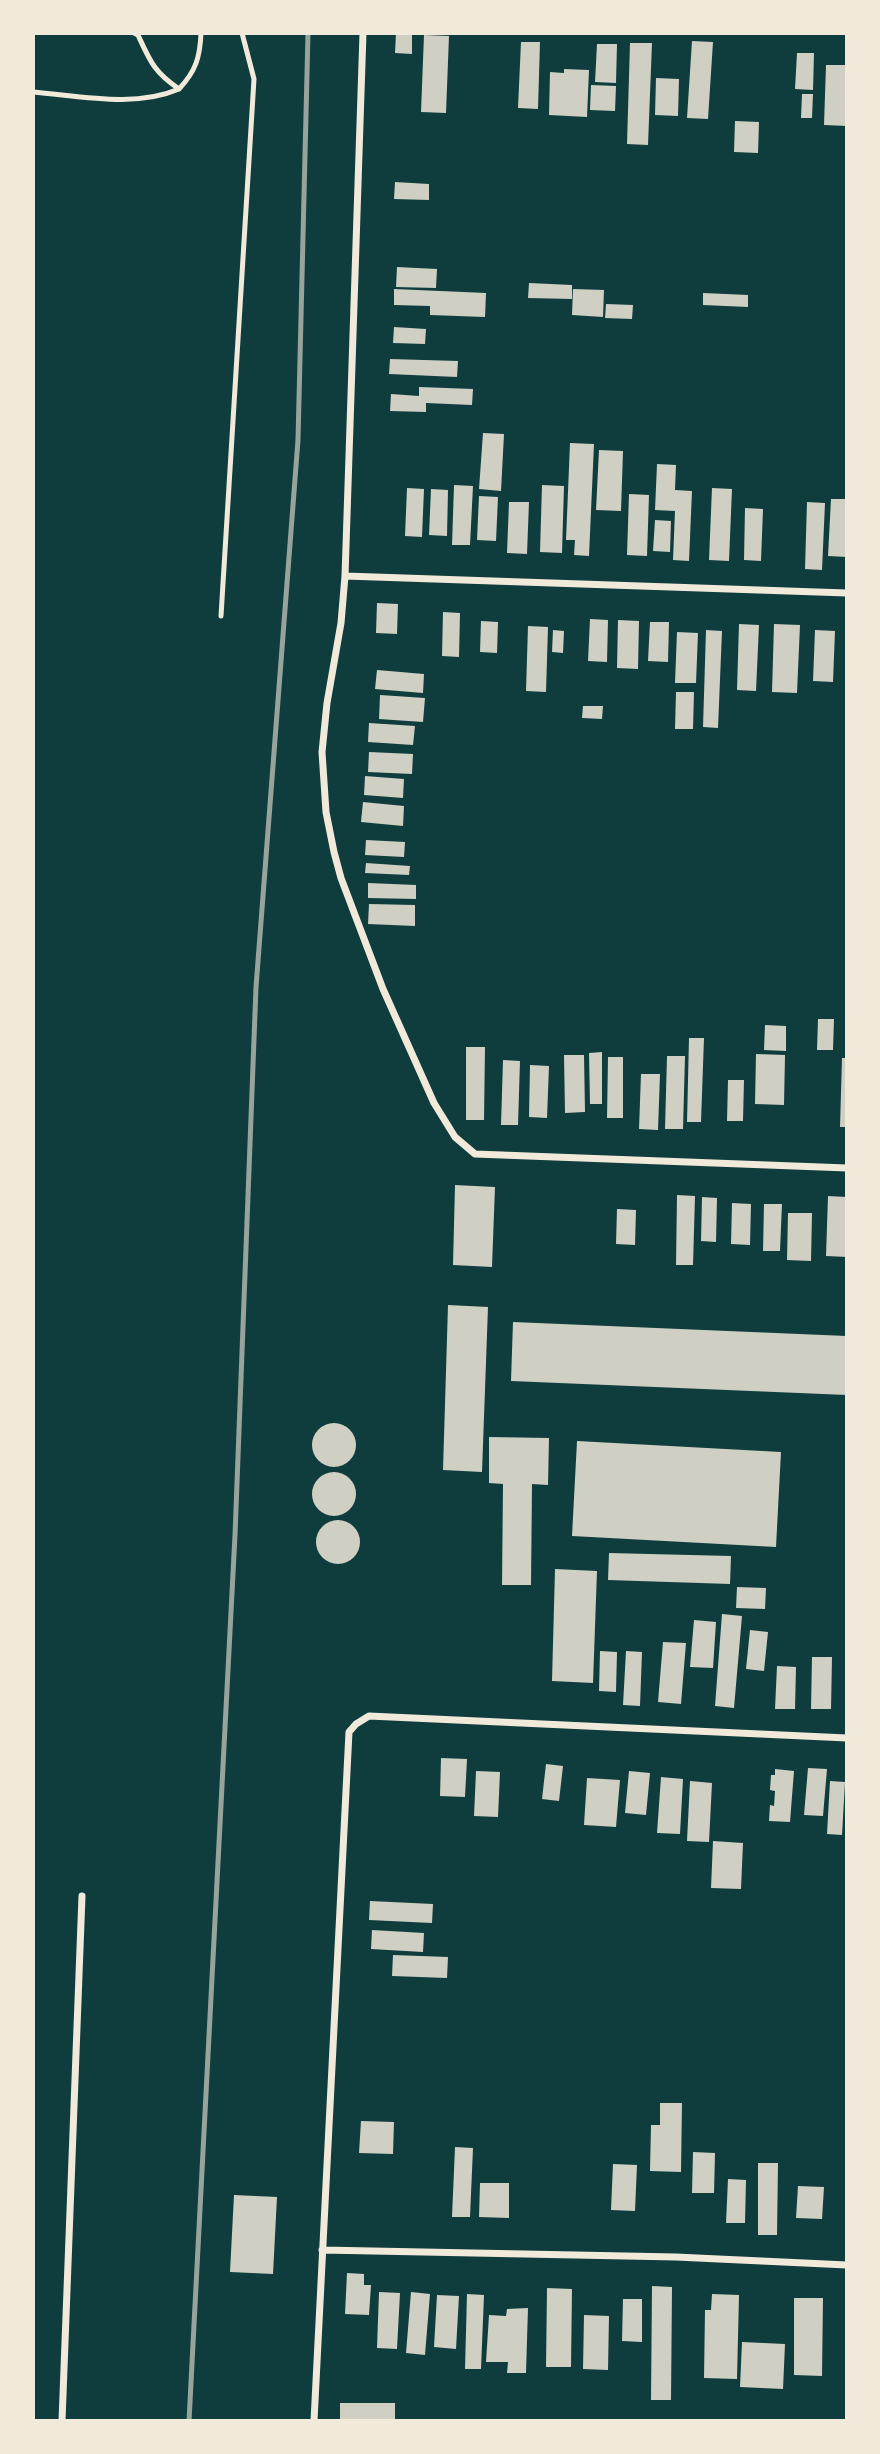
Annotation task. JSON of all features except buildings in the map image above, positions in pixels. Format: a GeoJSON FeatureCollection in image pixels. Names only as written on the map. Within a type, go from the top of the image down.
{"type":"FeatureCollection","features":[{"type":"Feature","properties":{"kind":"street"},"geometry":{"type":"LineString","coordinates":[[363,33],[345,576],[322,752],[323,785],[334,852],[341,878],[383,989],[434,1103],[455,1137],[475,1154],[847,1168]]}},
{"type":"Feature","properties":{"kind":"street"},"geometry":{"type":"LineString","coordinates":[[345,576],[847,593]]}},
{"type":"Feature","properties":{"kind":"street"},"geometry":{"type":"LineString","coordinates":[[314,2421],[349,1732],[369,1716],[847,1738]]}},
{"type":"Feature","properties":{"kind":"street"},"geometry":{"type":"LineString","coordinates":[[62,2421],[82,1896]]}},
{"type":"Feature","properties":{"kind":"street"},"geometry":{"type":"LineString","coordinates":[[322,2250],[676,2257],[847,2264]]}},
{"type":"Feature","properties":{"kind":"lane"},"geometry":{"type":"LineString","coordinates":[[33,92],[122,99],[151,98],[179,89],[192,75],[200,50],[201,33]]}},
{"type":"Feature","properties":{"kind":"lane"},"geometry":{"type":"LineString","coordinates":[[221,616],[254,79],[242,33]]}},
{"type":"Feature","properties":{"kind":"lane"},"geometry":{"type":"LineString","coordinates":[[136,34],[161,77],[179,89]]}},
{"type":"Feature","properties":{"kind":"railway"},"geometry":{"type":"LineString","coordinates":[[189,2421],[235,1535],[256,987],[298,440],[308,33]]}}]}
